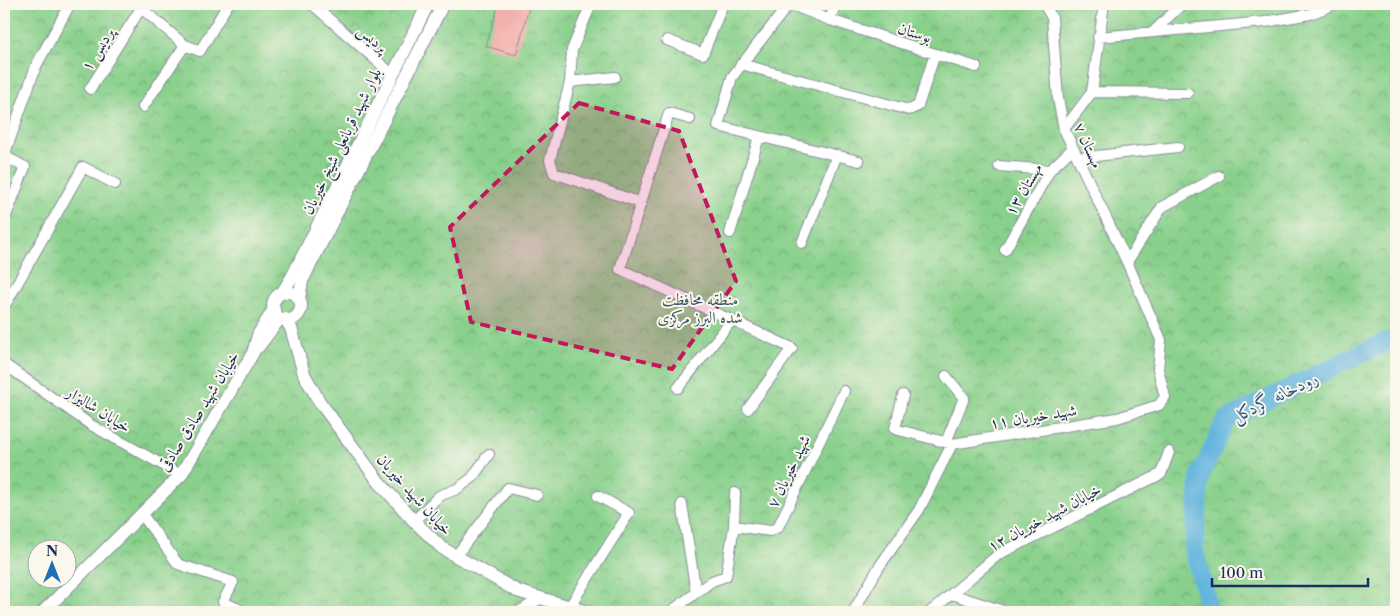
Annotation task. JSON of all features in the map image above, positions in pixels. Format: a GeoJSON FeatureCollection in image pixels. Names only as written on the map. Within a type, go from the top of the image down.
{"type":"FeatureCollection","features":[{"type":"Feature","properties":{"kind":"street"},"geometry":{"type":"LineString","coordinates":[[4,222],[25,167],[4,156],[36,66],[70,4]]}},
{"type":"Feature","properties":{"kind":"street"},"geometry":{"type":"LineString","coordinates":[[142,107],[185,45],[200,51],[228,4]]}},
{"type":"Feature","properties":{"kind":"street","name":"پردیس"},"geometry":{"type":"LineString","coordinates":[[312,4],[392,74]]}},
{"type":"Feature","properties":{"kind":"street","name":"بلوار شهید قربانعلی شیخ خیریان"},"geometry":{"type":"LineString","coordinates":[[282,293],[292,277],[428,4]]}},
{"type":"Feature","properties":{"kind":"street"},"geometry":{"type":"LineString","coordinates":[[298,352],[299,298],[302,281],[443,4]]}},
{"type":"Feature","properties":{"kind":"street"},"geometry":{"type":"LineString","coordinates":[[591,4],[572,50],[570,82],[550,160],[554,173],[642,203]]}},
{"type":"Feature","properties":{"kind":"street"},"geometry":{"type":"LineString","coordinates":[[667,40],[703,54],[723,4]]}},
{"type":"Feature","properties":{"kind":"street"},"geometry":{"type":"LineString","coordinates":[[789,4],[732,77],[718,126],[858,161]]}},
{"type":"Feature","properties":{"kind":"street","name":"بوستان"},"geometry":{"type":"LineString","coordinates":[[789,4],[830,20],[976,67]]}},
{"type":"Feature","properties":{"kind":"street"},"geometry":{"type":"LineString","coordinates":[[830,20],[835,4]]}},
{"type":"Feature","properties":{"kind":"street","name":"مهستان ۷"},"geometry":{"type":"LineString","coordinates":[[1044,4],[1052,18],[1058,99],[1064,129],[1127,262]]}},
{"type":"Feature","properties":{"kind":"street"},"geometry":{"type":"LineString","coordinates":[[1064,129],[1092,92],[1098,36],[1104,4]]}},
{"type":"Feature","properties":{"kind":"street"},"geometry":{"type":"LineString","coordinates":[[1155,30],[1182,4]]}},
{"type":"Feature","properties":{"kind":"street"},"geometry":{"type":"LineString","coordinates":[[1098,36],[1264,22],[1310,14],[1335,4]]}},
{"type":"Feature","properties":{"kind":"street","name":"پردیس ۱"},"geometry":{"type":"LineString","coordinates":[[90,89],[141,8],[185,45]]}},
{"type":"Feature","properties":{"kind":"street"},"geometry":{"type":"LineString","coordinates":[[741,64],[909,110],[918,106],[935,54]]}},
{"type":"Feature","properties":{"kind":"street"},"geometry":{"type":"LineString","coordinates":[[570,82],[615,77]]}},
{"type":"Feature","properties":{"kind":"street"},"geometry":{"type":"LineString","coordinates":[[1092,92],[1188,93]]}},
{"type":"Feature","properties":{"kind":"street"},"geometry":{"type":"LineString","coordinates":[[690,119],[669,113],[620,268],[792,348],[748,409]]}},
{"type":"Feature","properties":{"kind":"street"},"geometry":{"type":"LineString","coordinates":[[730,233],[759,137]]}},
{"type":"Feature","properties":{"kind":"street","name":"مهستان ۱۳"},"geometry":{"type":"LineString","coordinates":[[1005,250],[1050,170],[1073,148]]}},
{"type":"Feature","properties":{"kind":"street"},"geometry":{"type":"LineString","coordinates":[[1078,158],[1178,148]]}},
{"type":"Feature","properties":{"kind":"street"},"geometry":{"type":"LineString","coordinates":[[802,243],[837,156]]}},
{"type":"Feature","properties":{"kind":"street"},"geometry":{"type":"LineString","coordinates":[[998,166],[1050,170]]}},
{"type":"Feature","properties":{"kind":"street"},"geometry":{"type":"LineString","coordinates":[[4,307],[83,167],[115,184]]}},
{"type":"Feature","properties":{"kind":"street"},"geometry":{"type":"LineString","coordinates":[[1127,262],[1162,207],[1219,176]]}},
{"type":"Feature","properties":{"kind":"street"},"geometry":{"type":"LineString","coordinates":[[324,211],[336,217]]}},
{"type":"Feature","properties":{"kind":"street","name":"شهید خیریان ۱۱"},"geometry":{"type":"LineString","coordinates":[[949,443],[1117,418],[1159,406],[1165,397],[1158,369],[1161,340],[1127,262]]}},
{"type":"Feature","properties":{"kind":"street"},"geometry":{"type":"LineString","coordinates":[[299,298],[293,294],[282,293],[276,298],[280,316],[293,318],[300,312]]}},
{"type":"Feature","properties":{"kind":"street","name":"خیابان شهید خیریان"},"geometry":{"type":"LineString","coordinates":[[280,316],[291,328],[304,374],[319,401],[379,482],[414,521],[442,548],[517,591],[587,612]]}},
{"type":"Feature","properties":{"kind":"street","name":"خیابان شهید صادق صادقی"},"geometry":{"type":"LineString","coordinates":[[42,612],[181,475],[252,353],[258,335],[280,316]]}},
{"type":"Feature","properties":{"kind":"street"},"geometry":{"type":"LineString","coordinates":[[678,388],[732,320]]}},
{"type":"Feature","properties":{"kind":"street","name":"خیابان شالیزار"},"geometry":{"type":"LineString","coordinates":[[4,364],[91,425],[181,475]]}},
{"type":"Feature","properties":{"kind":"street"},"geometry":{"type":"LineString","coordinates":[[853,612],[879,567],[919,510],[949,443],[964,398],[946,376]]}},
{"type":"Feature","properties":{"kind":"street","name":"شهید خیریان ۷"},"geometry":{"type":"LineString","coordinates":[[734,526],[770,531],[778,527],[844,391]]}},
{"type":"Feature","properties":{"kind":"street"},"geometry":{"type":"LineString","coordinates":[[903,395],[895,429],[949,443]]}},
{"type":"Feature","properties":{"kind":"street","name":"خیابان شهید خیریان ۱۲"},"geometry":{"type":"LineString","coordinates":[[930,612],[998,554],[1161,474],[1168,452]]}},
{"type":"Feature","properties":{"kind":"street"},"geometry":{"type":"LineString","coordinates":[[414,521],[439,496],[457,489],[472,478],[489,454]]}},
{"type":"Feature","properties":{"kind":"street"},"geometry":{"type":"LineString","coordinates":[[455,557],[508,488],[537,495]]}},
{"type":"Feature","properties":{"kind":"street"},"geometry":{"type":"LineString","coordinates":[[670,612],[712,581],[726,576],[734,526],[735,493]]}},
{"type":"Feature","properties":{"kind":"street"},"geometry":{"type":"LineString","coordinates":[[570,606],[629,513],[598,496]]}},
{"type":"Feature","properties":{"kind":"street"},"geometry":{"type":"LineString","coordinates":[[682,504],[696,594]]}},
{"type":"Feature","properties":{"kind":"street"},"geometry":{"type":"LineString","coordinates":[[141,513],[178,564],[233,582],[223,602],[246,612]]}},
{"type":"Feature","properties":{"kind":"street"},"geometry":{"type":"LineString","coordinates":[[517,591],[520,612],[541,598]]}},
{"type":"Feature","properties":{"kind":"street"},"geometry":{"type":"LineString","coordinates":[[952,594],[1006,612]]}},
{"type":"Feature","properties":{"kind":"highlighted area"},"geometry":{"type":"Polygon","coordinates":[[[579,103],[679,131],[736,281],[672,369],[471,322],[450,227],[579,103]]]}},
{"type":"Feature","properties":{"kind":"green space","name":"منطقه محافظت شده البرز مرکزی"},"geometry":{"type":"Polygon","coordinates":[[[4,4],[1396,4],[1396,612],[4,612],[4,4]]]}},
{"type":"Feature","properties":{"kind":"building"},"geometry":{"type":"Polygon","coordinates":[[[499,4],[530,4],[516,55],[486,46],[499,4]]]}},
{"type":"Feature","properties":{"kind":"waterway","name":"رودخانه گردکل"},"geometry":{"type":"LineString","coordinates":[[1212,612],[1209,609],[1194,549],[1200,476],[1226,420],[1357,355],[1396,338]]}}]}
